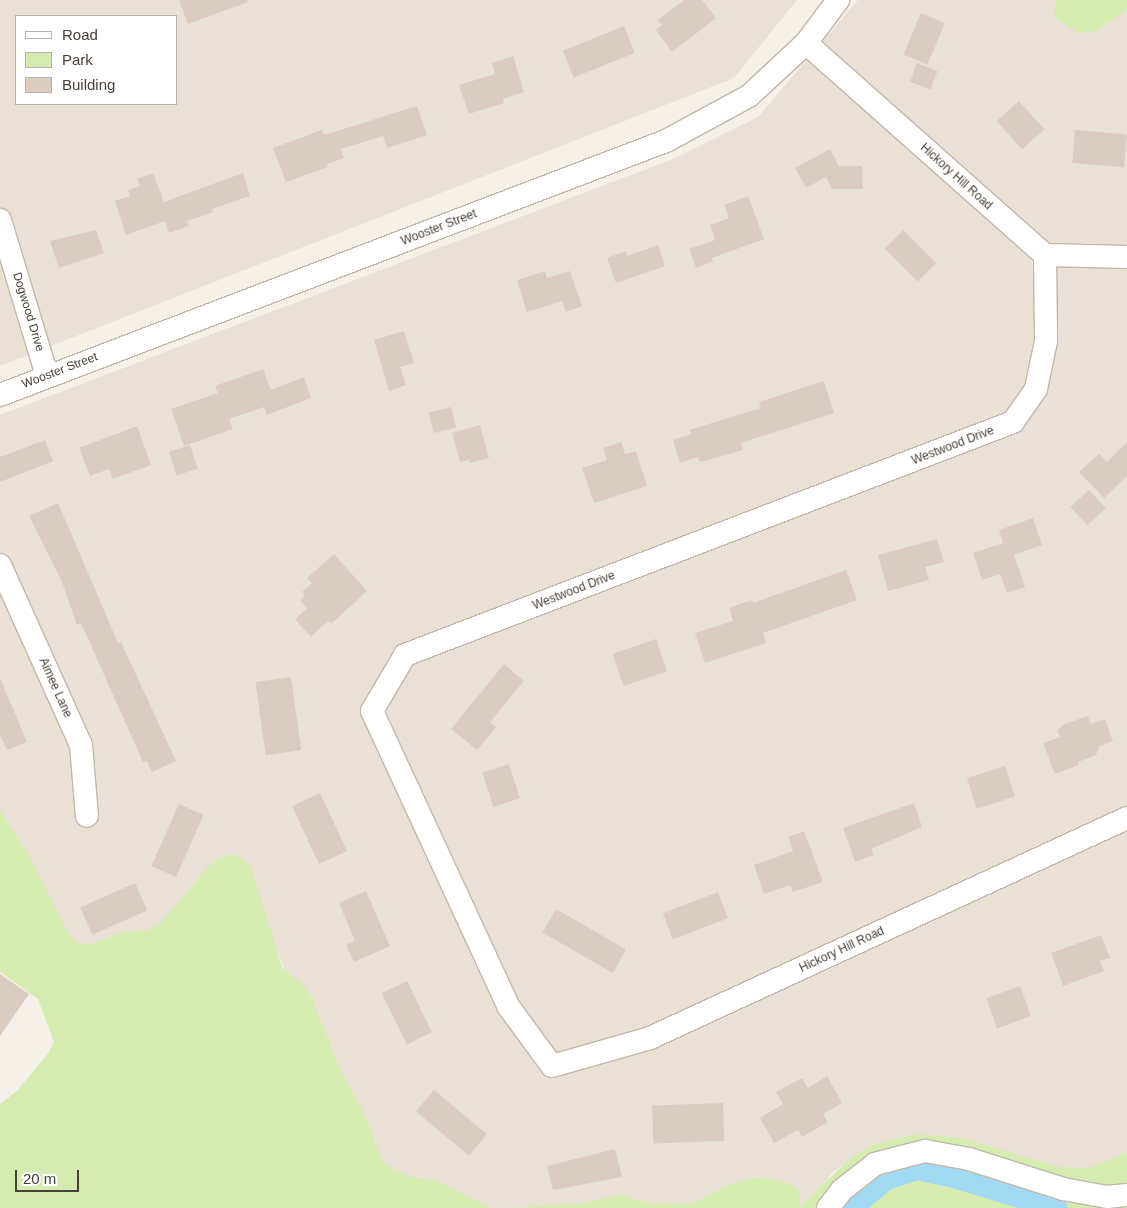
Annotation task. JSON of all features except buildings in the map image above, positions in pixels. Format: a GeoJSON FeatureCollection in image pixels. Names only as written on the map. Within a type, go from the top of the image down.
{"type":"FeatureCollection","features":[{"type":"Feature","properties":{"kind":"street","name":"Wooster Street"},"geometry":{"type":"LineString","coordinates":[[0,395],[666,141],[749,96],[806,44],[838,0]]}},
{"type":"Feature","properties":{"kind":"street","name":"Hickory Hill Road"},"geometry":{"type":"LineString","coordinates":[[806,44],[1045,255]]}},
{"type":"Feature","properties":{"kind":"street","name":"Dogwood Drive"},"geometry":{"type":"LineString","coordinates":[[0,220],[47,376]]}},
{"type":"Feature","properties":{"kind":"street"},"geometry":{"type":"LineString","coordinates":[[1045,255],[1127,257]]}},
{"type":"Feature","properties":{"kind":"street","name":"Westwood Drive"},"geometry":{"type":"LineString","coordinates":[[552,1066],[508,1006],[372,711],[406,655],[1013,422],[1036,389],[1046,341],[1045,255]]}},
{"type":"Feature","properties":{"kind":"street","name":"Aimee Lane"},"geometry":{"type":"LineString","coordinates":[[0,565],[81,745],[87,816]]}},
{"type":"Feature","properties":{"kind":"street","name":"Hickory Hill Road"},"geometry":{"type":"LineString","coordinates":[[552,1066],[650,1038],[1127,818]]}},
{"type":"Feature","properties":{"kind":"street"},"geometry":{"type":"LineString","coordinates":[[828,1208],[842,1190],[875,1164],[925,1151],[969,1159],[1064,1189],[1107,1197],[1127,1195]]}},
{"type":"Feature","properties":{"kind":"shaded area"},"geometry":{"type":"Polygon","coordinates":[[[0,0],[797,0],[734,78],[0,366],[0,0]]]}},
{"type":"Feature","properties":{"kind":"shaded area"},"geometry":{"type":"Polygon","coordinates":[[[858,0],[1127,0],[1127,1180],[1119,1182],[916,1134],[872,1145],[833,1172],[803,1208],[384,1208],[257,902],[58,996],[0,878],[0,415],[673,159],[758,117],[858,0]]]}},
{"type":"Feature","properties":{"kind":"green space"},"geometry":{"type":"Polygon","coordinates":[[[1056,0],[1127,0],[1127,10],[1094,32],[1079,33],[1054,17],[1056,0]]]}},
{"type":"Feature","properties":{"kind":"green space"},"geometry":{"type":"Polygon","coordinates":[[[0,810],[28,854],[68,933],[78,943],[92,944],[119,933],[147,930],[160,924],[209,866],[221,857],[234,854],[246,861],[253,873],[282,967],[304,986],[312,998],[339,1067],[367,1119],[382,1162],[407,1176],[437,1181],[489,1207],[499,1208],[0,1208],[0,1104],[17,1091],[47,1055],[54,1042],[38,999],[0,972],[0,810]]]}},
{"type":"Feature","properties":{"kind":"green space"},"geometry":{"type":"Polygon","coordinates":[[[916,1134],[962,1138],[1059,1167],[1089,1168],[1127,1153],[1127,1208],[512,1208],[581,1203],[622,1195],[650,1204],[693,1203],[733,1183],[761,1177],[789,1183],[800,1191],[800,1206],[852,1157],[872,1145],[916,1134]]]}},
{"type":"Feature","properties":{"kind":"waterway"},"geometry":{"type":"LineString","coordinates":[[852,1208],[886,1179],[917,1169],[954,1177],[1056,1208]]}}]}
